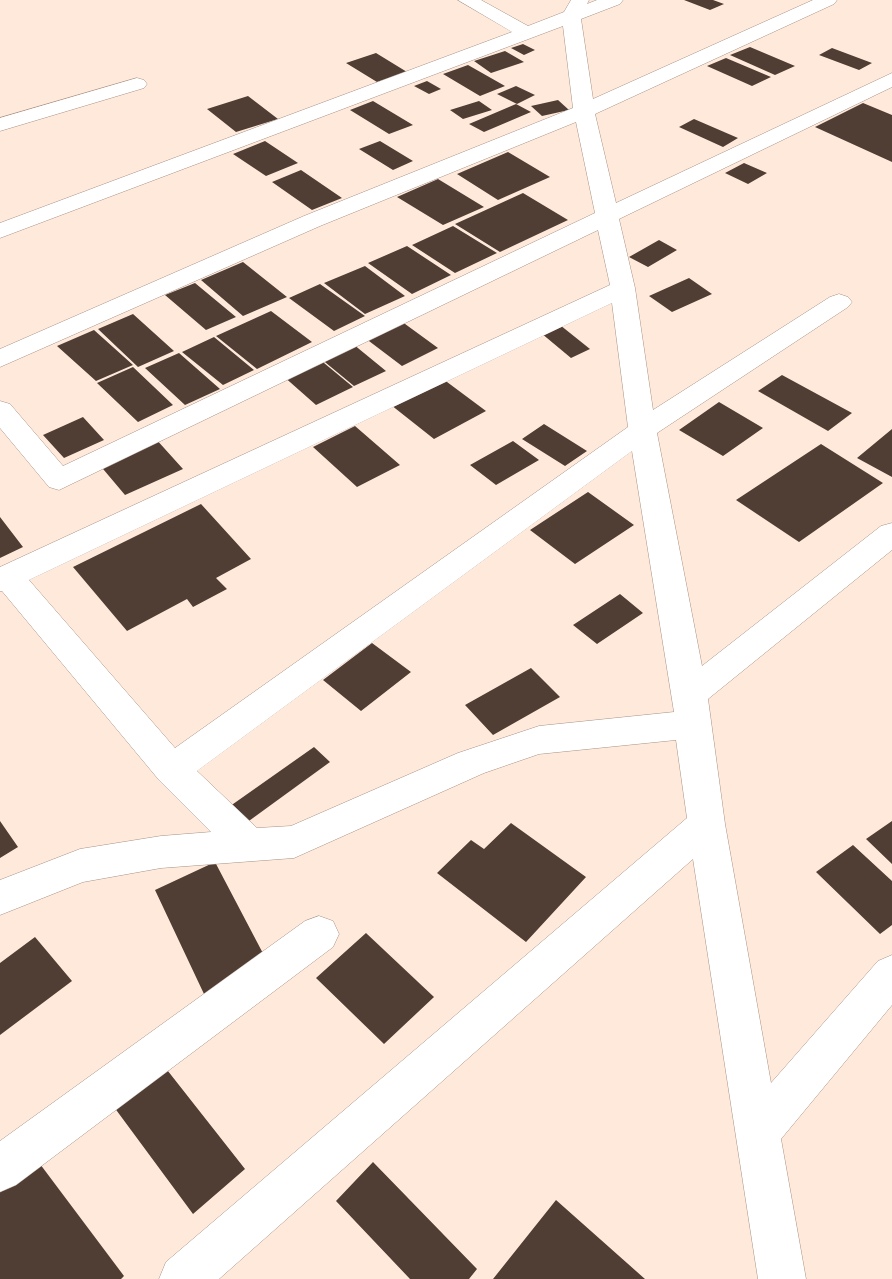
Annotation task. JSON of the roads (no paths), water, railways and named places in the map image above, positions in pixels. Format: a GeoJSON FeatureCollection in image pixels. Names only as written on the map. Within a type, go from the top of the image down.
{"type":"FeatureCollection","features":[{"type":"Feature","properties":{"kind":"street"},"geometry":{"type":"LineString","coordinates":[[467,0],[528,33]]}},
{"type":"Feature","properties":{"kind":"street"},"geometry":{"type":"LineString","coordinates":[[0,231],[528,33],[576,8],[614,0]]}},
{"type":"Feature","properties":{"kind":"street"},"geometry":{"type":"LineString","coordinates":[[0,359],[312,221],[584,111],[828,0]]}},
{"type":"Feature","properties":{"kind":"street"},"geometry":{"type":"LineString","coordinates":[[576,8],[584,111],[623,288],[642,430],[693,723],[706,824],[782,1279]]}},
{"type":"Feature","properties":{"kind":"street"},"geometry":{"type":"LineString","coordinates":[[0,410],[59,480],[608,218],[892,79]]}},
{"type":"Feature","properties":{"kind":"street"},"geometry":{"type":"LineString","coordinates":[[0,125],[137,84]]}},
{"type":"Feature","properties":{"kind":"street"},"geometry":{"type":"LineString","coordinates":[[250,846],[172,770],[4,578],[623,288]]}},
{"type":"Feature","properties":{"kind":"street"},"geometry":{"type":"LineString","coordinates":[[172,770],[642,430],[839,302]]}},
{"type":"Feature","properties":{"kind":"street"},"geometry":{"type":"LineString","coordinates":[[0,898],[80,866],[161,852],[294,842],[471,763],[538,740],[693,723],[892,534]]}},
{"type":"Feature","properties":{"kind":"street"},"geometry":{"type":"LineString","coordinates":[[183,1279],[706,824]]}},
{"type":"Feature","properties":{"kind":"street"},"geometry":{"type":"LineString","coordinates":[[0,1169],[319,934]]}},
{"type":"Feature","properties":{"kind":"street"},"geometry":{"type":"LineString","coordinates":[[757,1133],[892,974]]}}]}
